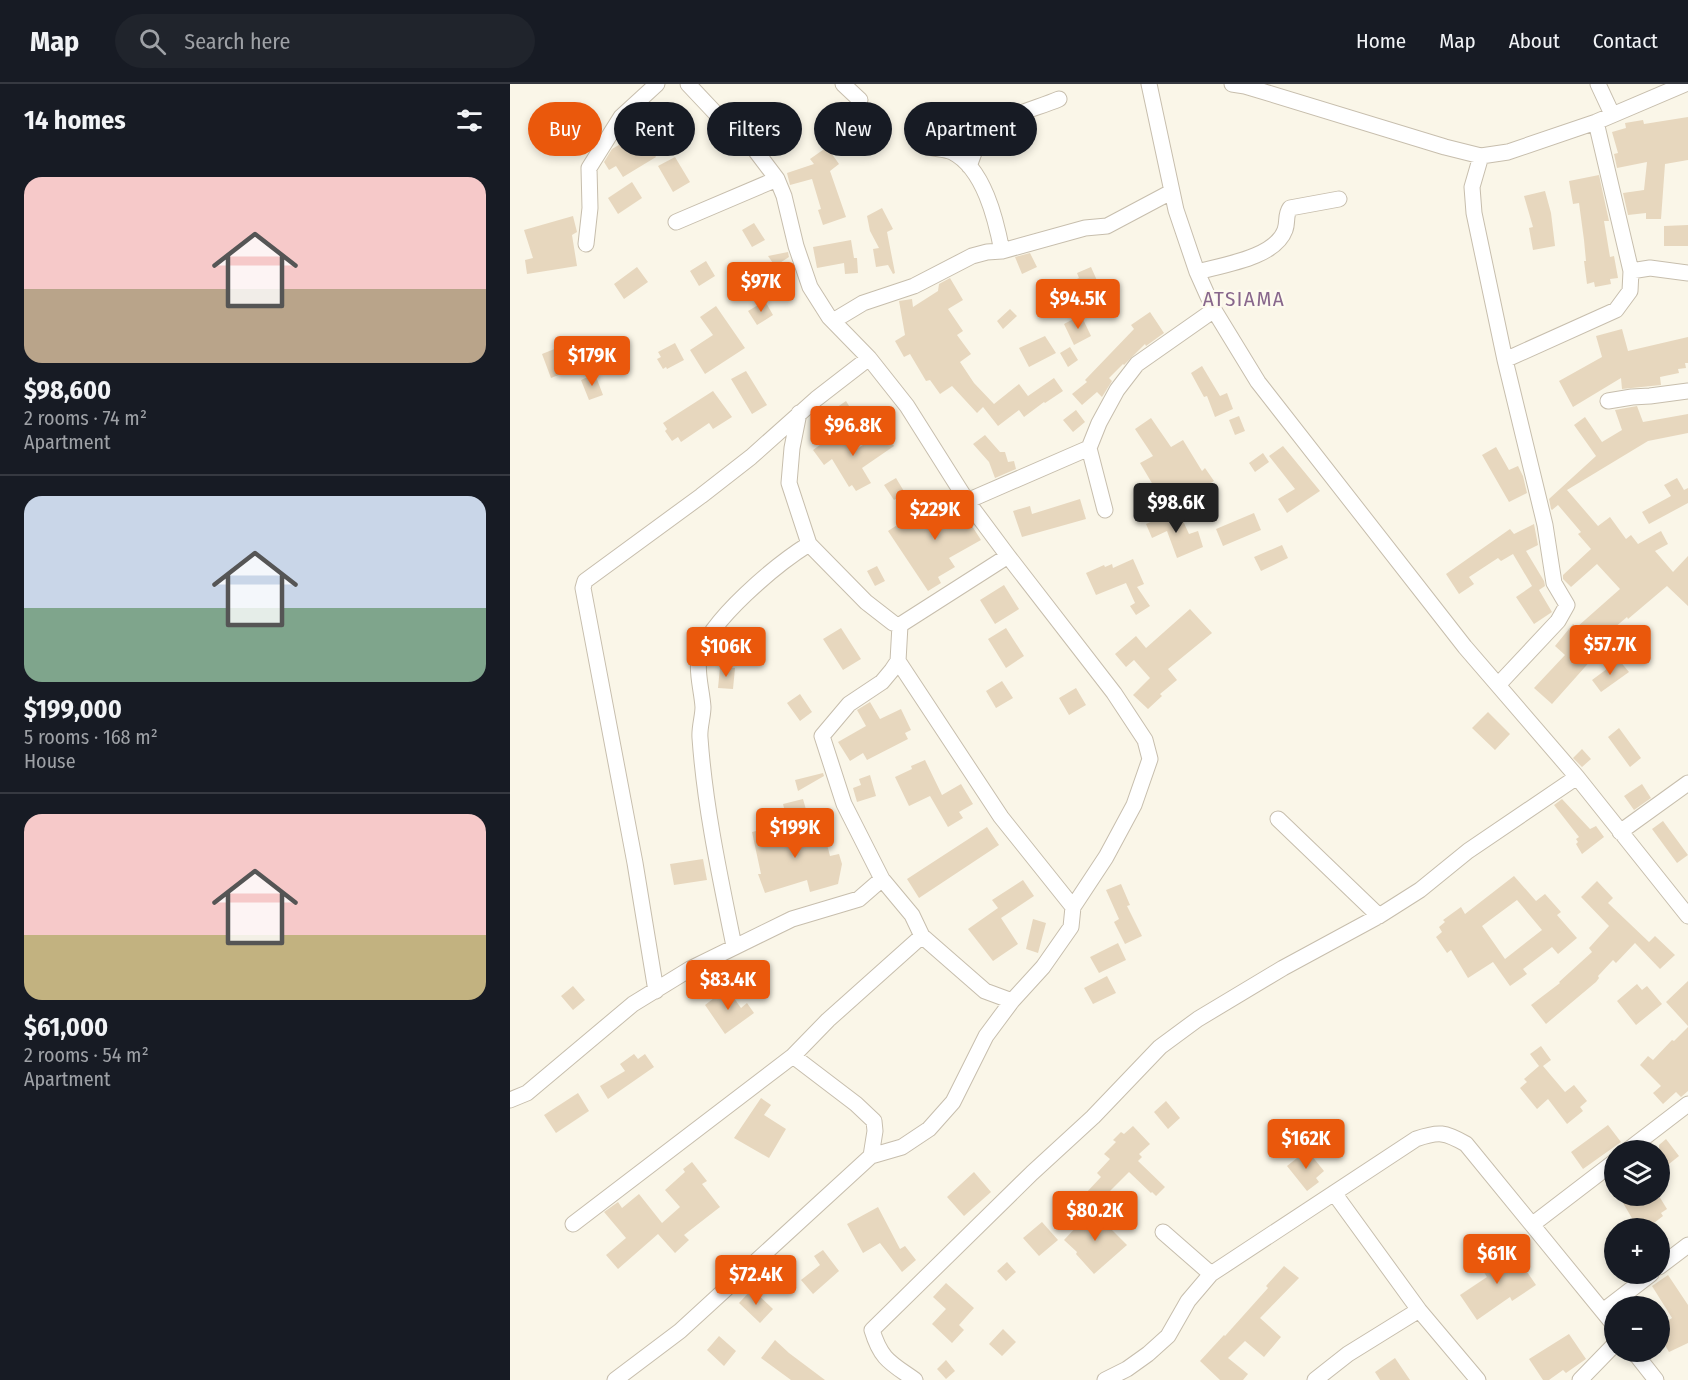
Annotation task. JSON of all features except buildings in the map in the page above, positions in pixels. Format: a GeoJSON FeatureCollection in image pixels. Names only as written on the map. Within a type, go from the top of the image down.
{"type":"FeatureCollection","features":[{"type":"Feature","properties":{"kind":"street"},"geometry":{"type":"LineString","coordinates":[[586,244],[590,208],[589,168],[621,117],[657,84]]}},
{"type":"Feature","properties":{"kind":"street"},"geometry":{"type":"LineString","coordinates":[[615,1380],[680,1331],[871,1156],[902,1147],[928,1129],[953,1102],[986,1036],[1011,1001],[1043,967],[1071,927],[1073,907],[1106,857],[1134,805],[1150,759],[1145,740],[1114,693],[967,501],[907,406],[869,358],[833,321],[810,287],[777,179],[752,146],[721,120],[688,84]]}},
{"type":"Feature","properties":{"kind":"street"},"geometry":{"type":"LineString","coordinates":[[843,84],[860,100]]}},
{"type":"Feature","properties":{"kind":"street"},"geometry":{"type":"LineString","coordinates":[[1149,84],[1171,192],[1197,272],[1214,310],[1258,382],[1465,646],[1577,777],[1688,916]]}},
{"type":"Feature","properties":{"kind":"street"},"geometry":{"type":"LineString","coordinates":[[1232,84],[1481,156],[1508,152],[1596,122],[1685,84]]}},
{"type":"Feature","properties":{"kind":"street"},"geometry":{"type":"LineString","coordinates":[[1598,84],[1612,114]]}},
{"type":"Feature","properties":{"kind":"street"},"geometry":{"type":"LineString","coordinates":[[969,166],[978,144],[993,128],[1009,116],[1059,99]]}},
{"type":"Feature","properties":{"kind":"street"},"geometry":{"type":"LineString","coordinates":[[1505,360],[1617,310],[1630,291],[1631,271],[1596,122]]}},
{"type":"Feature","properties":{"kind":"street"},"geometry":{"type":"LineString","coordinates":[[958,156],[969,166],[984,188],[996,216],[1002,251]]}},
{"type":"Feature","properties":{"kind":"street"},"geometry":{"type":"LineString","coordinates":[[1481,156],[1472,188],[1474,213],[1505,360],[1545,525],[1554,583],[1567,604],[1558,621],[1498,685]]}},
{"type":"Feature","properties":{"kind":"street"},"geometry":{"type":"LineString","coordinates":[[676,222],[777,179]]}},
{"type":"Feature","properties":{"kind":"street"},"geometry":{"type":"LineString","coordinates":[[833,321],[863,303],[914,286],[972,256],[1002,251],[1085,228],[1107,226],[1171,192]]}},
{"type":"Feature","properties":{"kind":"street"},"geometry":{"type":"LineString","coordinates":[[1197,272],[1256,255],[1274,246],[1285,230],[1286,213],[1290,208],[1339,199]]}},
{"type":"Feature","properties":{"kind":"street"},"geometry":{"type":"LineString","coordinates":[[1631,271],[1650,268],[1688,273]]}},
{"type":"Feature","properties":{"kind":"street"},"geometry":{"type":"LineString","coordinates":[[1105,510],[1089,448],[1099,423],[1117,390],[1137,364],[1214,310]]}},
{"type":"Feature","properties":{"kind":"street"},"geometry":{"type":"LineString","coordinates":[[656,991],[635,863],[583,588],[585,581],[751,457],[799,413],[869,358]]}},
{"type":"Feature","properties":{"kind":"street"},"geometry":{"type":"LineString","coordinates":[[1608,401],[1688,391]]}},
{"type":"Feature","properties":{"kind":"street"},"geometry":{"type":"LineString","coordinates":[[799,413],[792,448],[789,483],[809,544],[866,603],[893,623],[900,625],[1008,556]]}},
{"type":"Feature","properties":{"kind":"street"},"geometry":{"type":"LineString","coordinates":[[967,501],[1089,448]]}},
{"type":"Feature","properties":{"kind":"street"},"geometry":{"type":"LineString","coordinates":[[734,946],[714,853],[700,736],[703,709],[699,659],[706,641],[723,619],[786,559],[809,544]]}},
{"type":"Feature","properties":{"kind":"street"},"geometry":{"type":"LineString","coordinates":[[900,625],[898,661],[882,682],[849,704],[822,736],[844,804],[882,879],[912,915],[922,936],[985,991],[1011,1001]]}},
{"type":"Feature","properties":{"kind":"street"},"geometry":{"type":"LineString","coordinates":[[898,661],[1000,817],[1073,907]]}},
{"type":"Feature","properties":{"kind":"street"},"geometry":{"type":"LineString","coordinates":[[915,1380],[885,1358],[878,1348],[872,1330],[1032,1173],[1093,1117],[1160,1047],[1226,1002],[1379,916],[1420,890],[1468,851],[1577,777]]}},
{"type":"Feature","properties":{"kind":"street"},"geometry":{"type":"LineString","coordinates":[[1620,832],[1688,783]]}},
{"type":"Feature","properties":{"kind":"street"},"geometry":{"type":"LineString","coordinates":[[1278,819],[1379,916]]}},
{"type":"Feature","properties":{"kind":"street"},"geometry":{"type":"LineString","coordinates":[[510,1100],[527,1093],[633,1004],[690,969],[792,919],[859,898],[882,879]]}},
{"type":"Feature","properties":{"kind":"street"},"geometry":{"type":"LineString","coordinates":[[573,1224],[793,1056],[828,1020],[922,936]]}},
{"type":"Feature","properties":{"kind":"street"},"geometry":{"type":"LineString","coordinates":[[793,1056],[856,1104],[874,1121],[875,1131],[871,1156]]}},
{"type":"Feature","properties":{"kind":"street"},"geometry":{"type":"LineString","coordinates":[[1641,1140],[1688,1104]]}},
{"type":"Feature","properties":{"kind":"street"},"geometry":{"type":"LineString","coordinates":[[1105,1380],[1127,1369],[1168,1336],[1188,1301],[1211,1274],[1416,1139],[1434,1133],[1452,1136],[1466,1144],[1604,1311]]}},
{"type":"Feature","properties":{"kind":"street"},"geometry":{"type":"LineString","coordinates":[[1533,1224],[1604,1170]]}},
{"type":"Feature","properties":{"kind":"street"},"geometry":{"type":"LineString","coordinates":[[1334,1193],[1419,1310],[1478,1380]]}},
{"type":"Feature","properties":{"kind":"street"},"geometry":{"type":"LineString","coordinates":[[1163,1232],[1211,1274]]}},
{"type":"Feature","properties":{"kind":"street"},"geometry":{"type":"LineString","coordinates":[[1670,1259],[1688,1245]]}},
{"type":"Feature","properties":{"kind":"street"},"geometry":{"type":"LineString","coordinates":[[1623,1296],[1638,1284]]}},
{"type":"Feature","properties":{"kind":"street"},"geometry":{"type":"LineString","coordinates":[[1315,1380],[1348,1354],[1419,1310]]}},
{"type":"Feature","properties":{"kind":"street"},"geometry":{"type":"LineString","coordinates":[[1580,1380],[1604,1355]]}},
{"type":"Feature","properties":{"kind":"street"},"geometry":{"type":"LineString","coordinates":[[1642,1362],[1656,1380]]}},
{"type":"Feature","properties":{"kind":"district","name":"ATSIAMA"},"geometry":{"type":"Point","coordinates":[1244,299]}}]}
